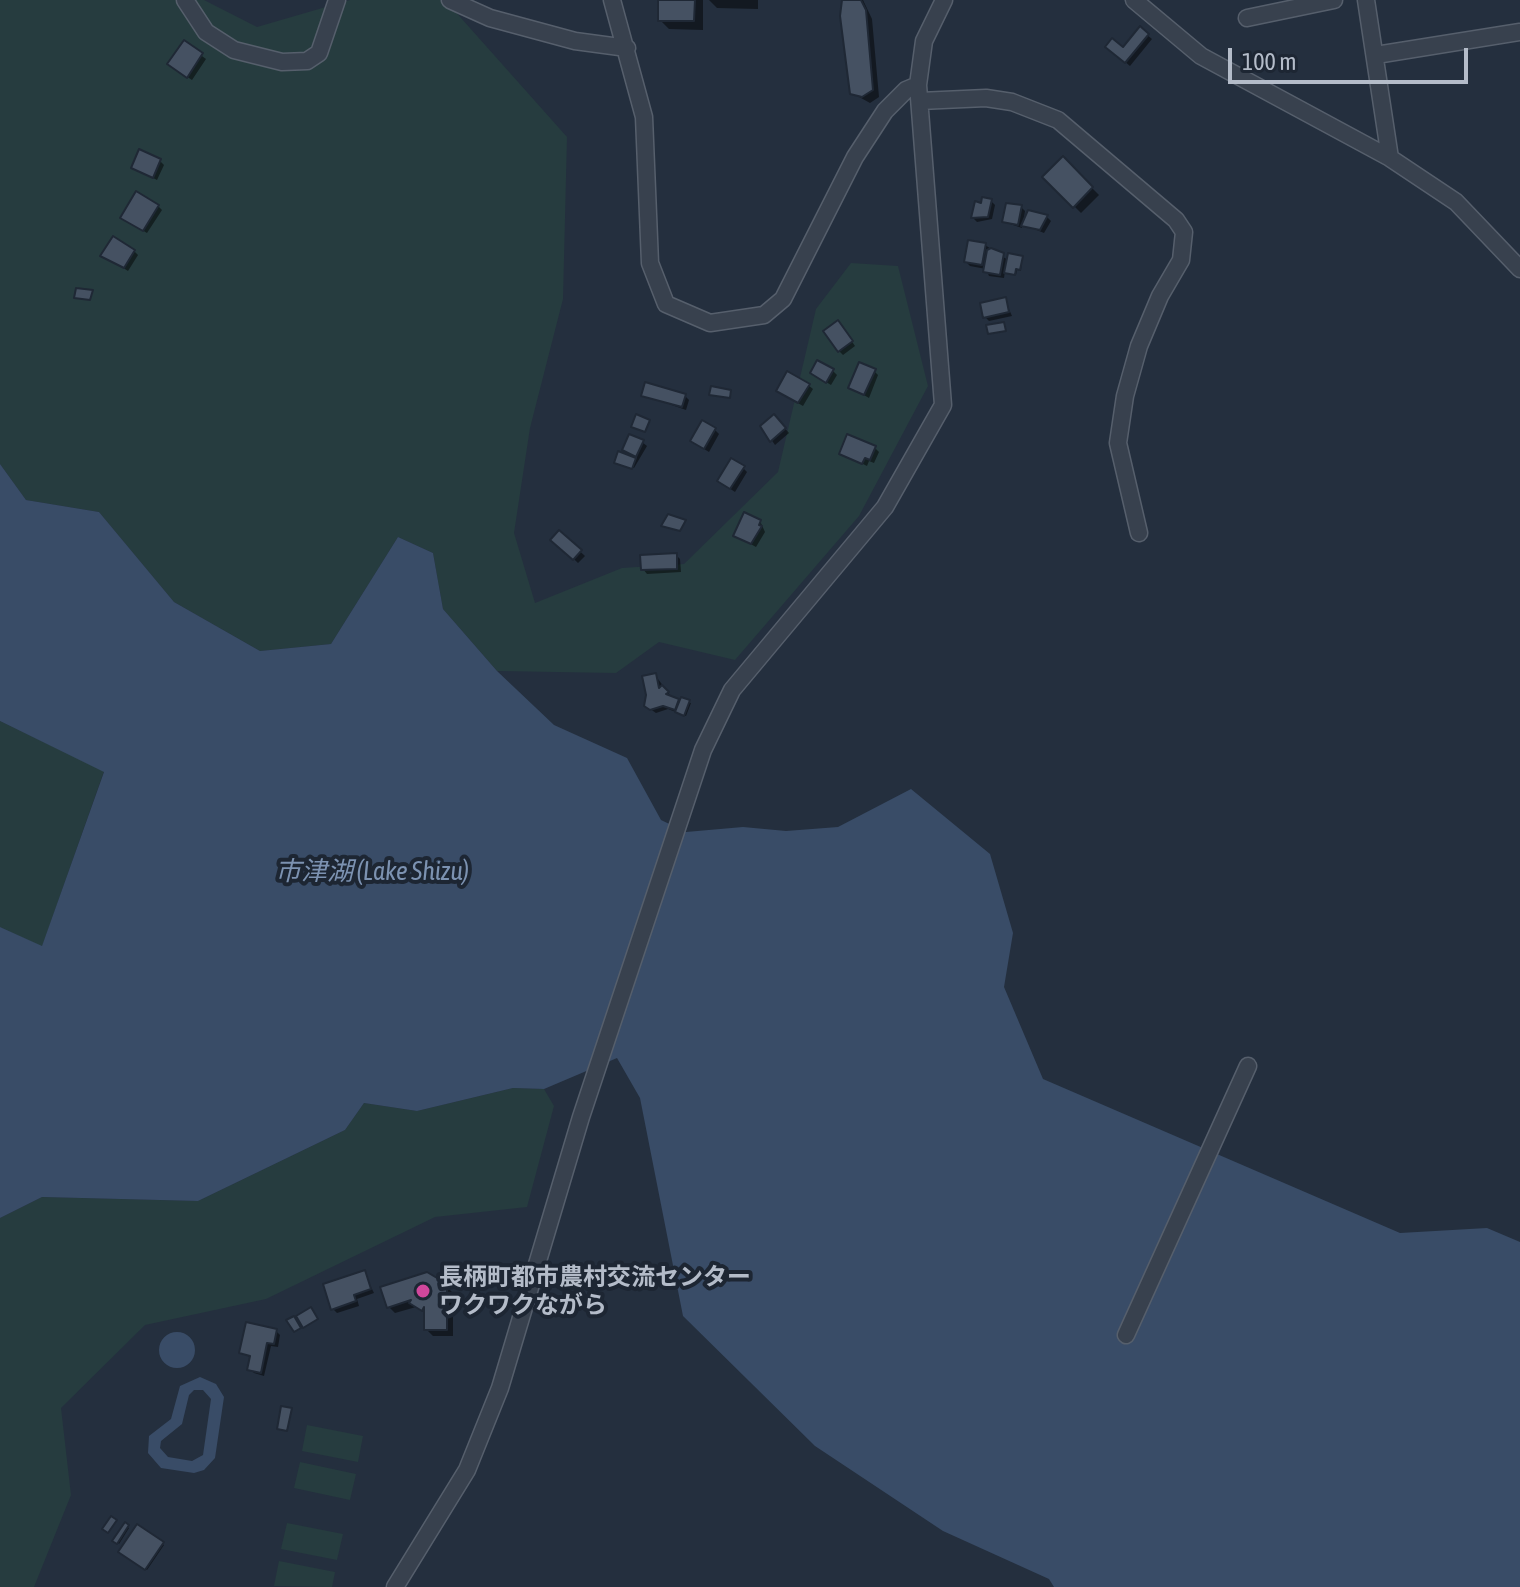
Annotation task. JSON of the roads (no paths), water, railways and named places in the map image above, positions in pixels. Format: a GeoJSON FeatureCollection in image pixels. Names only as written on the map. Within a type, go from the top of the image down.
{"type":"FeatureCollection","features":[{"type":"Feature","properties":{"kind":"street"},"geometry":{"type":"LineString","coordinates":[[185,0],[206,32],[234,50],[282,62],[307,61],[319,53],[337,0]]}},
{"type":"Feature","properties":{"kind":"street"},"geometry":{"type":"LineString","coordinates":[[450,0],[490,18],[575,41],[627,48]]}},
{"type":"Feature","properties":{"kind":"street"},"geometry":{"type":"LineString","coordinates":[[612,0],[644,117],[650,263],[666,304],[710,323],[764,315],[783,299],[808,257],[855,157],[885,111],[906,90],[1012,102],[1058,120],[1176,220],[1184,232],[1181,260],[1160,296],[1139,346],[1125,396],[1118,443],[1139,533]]}},
{"type":"Feature","properties":{"kind":"street"},"geometry":{"type":"LineString","coordinates":[[395,1587],[467,1470],[494,1402],[581,1117],[703,750],[732,690],[885,507],[943,405],[919,93],[924,41],[944,0]]}},
{"type":"Feature","properties":{"kind":"street"},"geometry":{"type":"LineString","coordinates":[[1134,0],[1201,56],[1390,158],[1456,202],[1520,269]]}},
{"type":"Feature","properties":{"kind":"street"},"geometry":{"type":"LineString","coordinates":[[1247,18],[1334,0]]}},
{"type":"Feature","properties":{"kind":"street"},"geometry":{"type":"LineString","coordinates":[[1366,0],[1390,158]]}},
{"type":"Feature","properties":{"kind":"street"},"geometry":{"type":"LineString","coordinates":[[1376,55],[1520,32]]}},
{"type":"Feature","properties":{"kind":"street"},"geometry":{"type":"LineString","coordinates":[[1126,1335],[1248,1066]]}},
{"type":"Feature","properties":{"kind":"water","name":"市津湖 (Lake Shizu)"},"geometry":{"type":"Polygon","coordinates":[[[0,464],[26,500],[99,512],[174,602],[260,651],[331,644],[398,537],[433,553],[443,609],[497,671],[554,725],[627,758],[661,820],[686,832],[743,827],[786,831],[838,827],[911,789],[990,854],[1013,933],[1004,987],[1043,1079],[1400,1233],[1487,1228],[1520,1242],[1520,1587],[1054,1587],[1049,1579],[943,1531],[815,1446],[683,1316],[640,1098],[617,1058],[544,1089],[513,1088],[417,1111],[364,1103],[345,1130],[198,1201],[42,1197],[0,1218],[0,927],[42,946],[104,772],[0,721],[0,464]]]}},
{"type":"Feature","properties":{"kind":"water"},"geometry":{"type":"Polygon","coordinates":[[[177,1332],[190,1337],[195,1350],[190,1363],[177,1368],[164,1363],[159,1350],[164,1337],[177,1332]]]}},
{"type":"Feature","properties":{"kind":"water"},"geometry":{"type":"Polygon","coordinates":[[[200,1377],[216,1384],[224,1397],[215,1458],[204,1470],[194,1473],[161,1468],[148,1453],[149,1436],[171,1419],[180,1386],[200,1377]],[[194,1390],[189,1395],[182,1424],[161,1441],[160,1448],[168,1457],[192,1461],[203,1455],[211,1399],[203,1390],[194,1390]]]}},
{"type":"Feature","properties":{"kind":"place","name":"長柄町都市農村交流センター ワクワクながら"},"geometry":{"type":"Point","coordinates":[423,1291]}}]}
